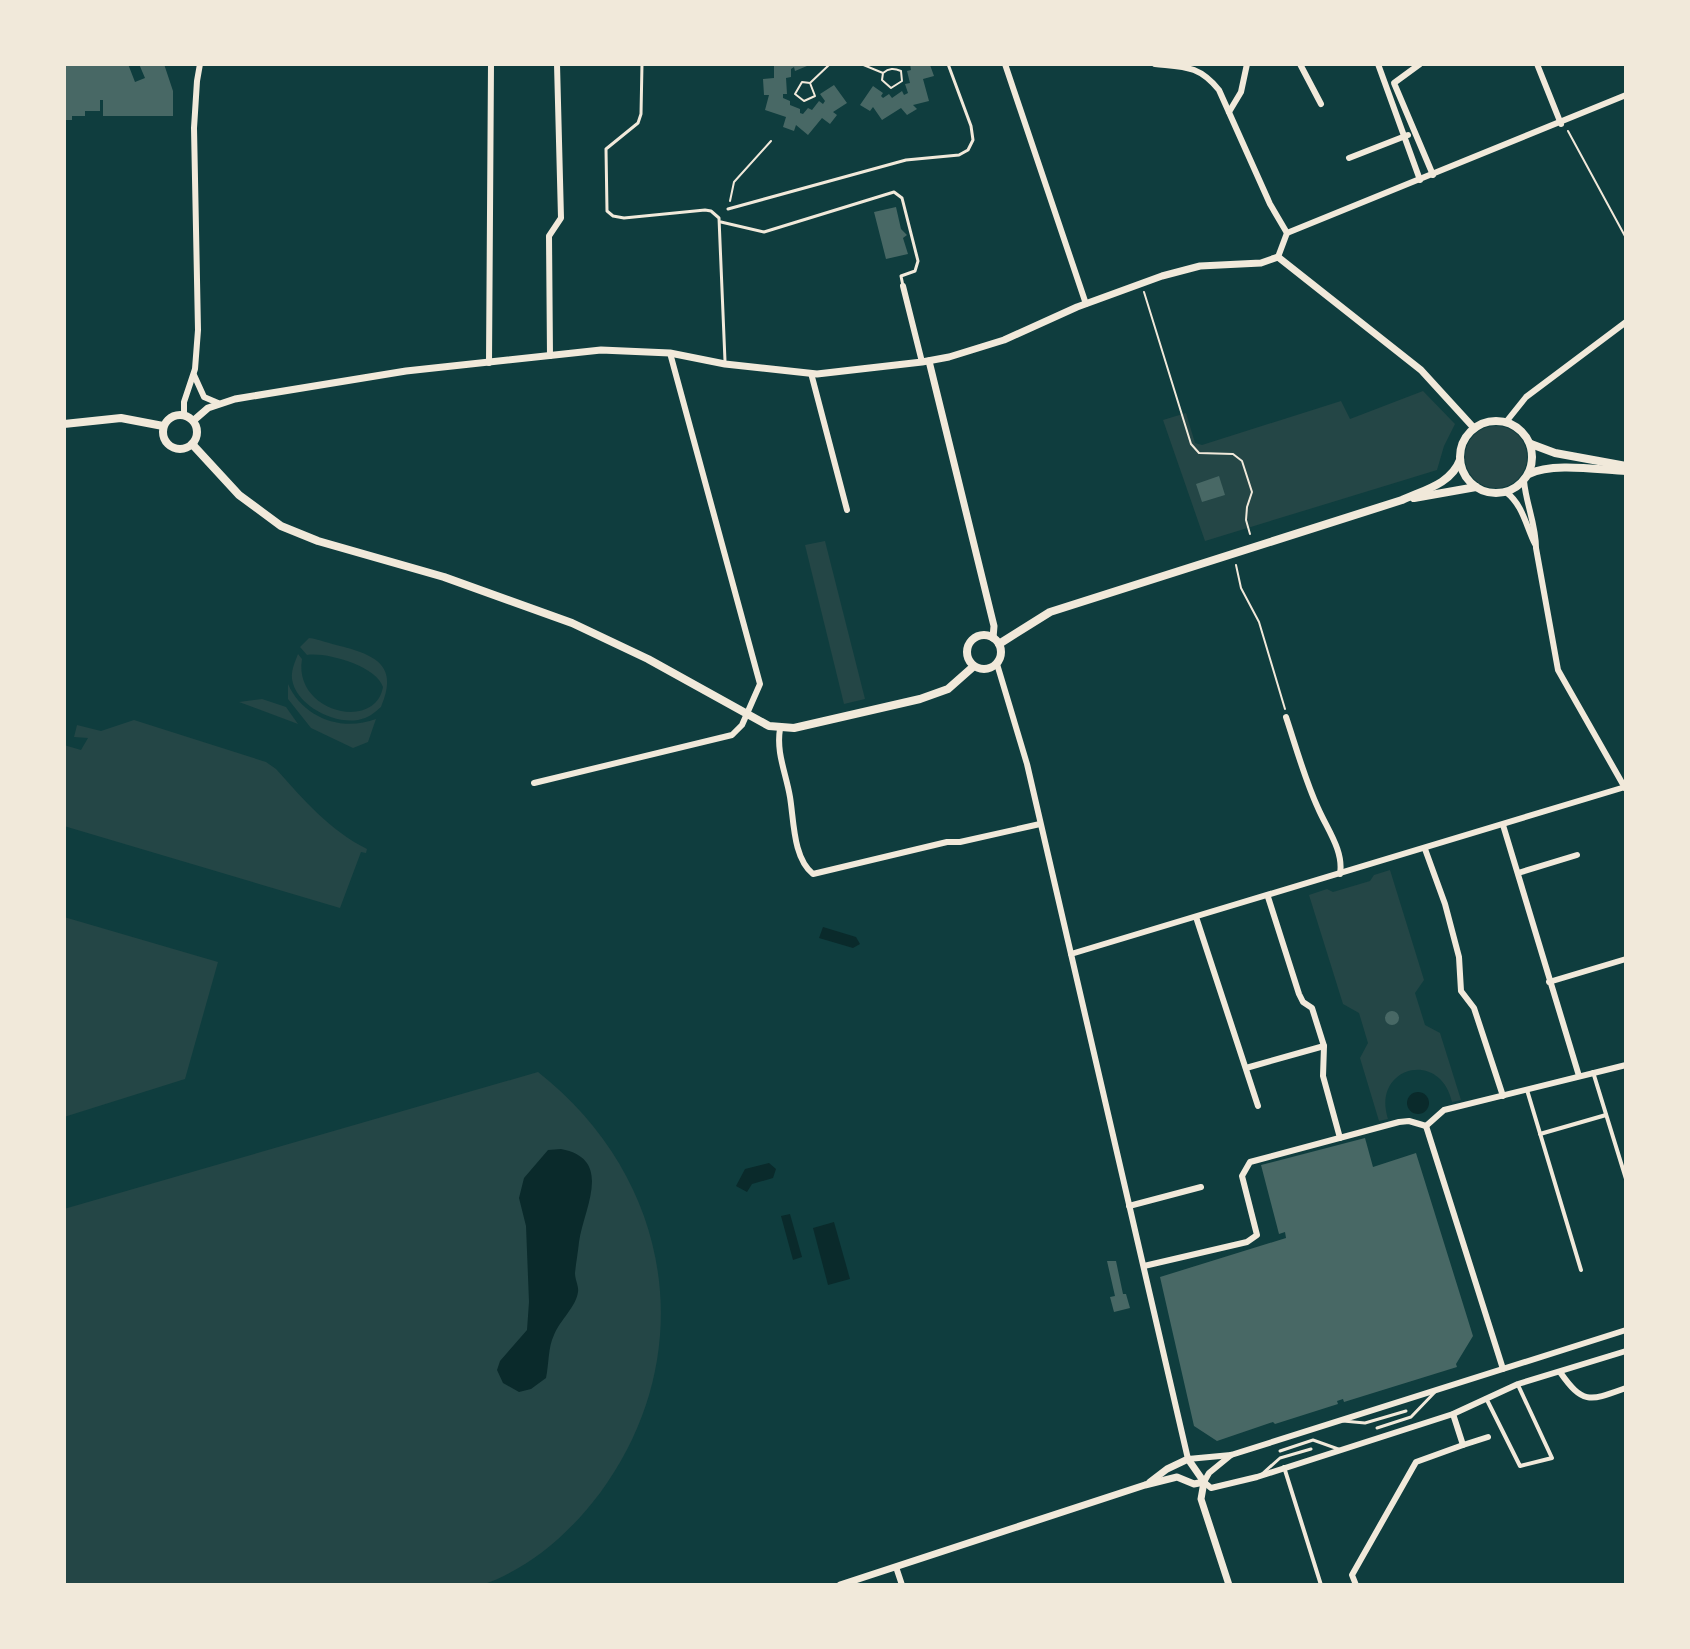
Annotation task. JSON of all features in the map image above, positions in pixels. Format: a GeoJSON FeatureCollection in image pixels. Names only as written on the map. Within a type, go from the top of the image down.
{"type":"FeatureCollection","features":[{"type":"Feature","properties":{"kind":"main road"},"geometry":{"type":"LineString","coordinates":[[184,415],[193,421],[197,432],[192,444],[181,449],[170,446],[163,436],[163,426],[172,416],[184,415]]}},
{"type":"Feature","properties":{"kind":"main road"},"geometry":{"type":"LineString","coordinates":[[64,424],[121,418],[163,426]]}},
{"type":"Feature","properties":{"kind":"main road"},"geometry":{"type":"LineString","coordinates":[[1402,500],[1446,479],[1457,468],[1463,442],[1474,428],[1488,421],[1506,422],[1521,430],[1531,444],[1533,459],[1526,478]]}},
{"type":"Feature","properties":{"kind":"main road"},"geometry":{"type":"LineString","coordinates":[[192,444],[239,495],[281,526],[318,541],[444,577],[572,623],[648,659],[764,725],[780,729],[807,726],[933,695],[951,687],[974,666]]}},
{"type":"Feature","properties":{"kind":"main road"},"geometry":{"type":"LineString","coordinates":[[1531,444],[1555,453],[1626,468]]}},
{"type":"Feature","properties":{"kind":"main road"},"geometry":{"type":"LineString","coordinates":[[1460,460],[1466,476],[1476,487],[1492,493],[1506,492],[1539,469],[1626,468]]}},
{"type":"Feature","properties":{"kind":"main road"},"geometry":{"type":"LineString","coordinates":[[996,641],[1050,612],[1402,500],[1476,487]]}},
{"type":"Feature","properties":{"kind":"main road"},"geometry":{"type":"LineString","coordinates":[[980,636],[996,641],[1001,650],[997,664],[986,669],[974,666],[968,655],[970,643],[980,636]]}},
{"type":"Feature","properties":{"kind":"street"},"geometry":{"type":"LineString","coordinates":[[184,415],[184,402],[194,374],[198,330],[194,128],[200,64]]}},
{"type":"Feature","properties":{"kind":"street"},"geometry":{"type":"LineString","coordinates":[[489,363],[491,64]]}},
{"type":"Feature","properties":{"kind":"street"},"geometry":{"type":"LineString","coordinates":[[550,356],[549,236],[561,218],[557,64]]}},
{"type":"Feature","properties":{"kind":"street"},"geometry":{"type":"LineString","coordinates":[[1005,64],[1086,304]]}},
{"type":"Feature","properties":{"kind":"street"},"geometry":{"type":"LineString","coordinates":[[1155,64],[1186,67],[1207,75],[1219,90],[1270,204],[1287,233]]}},
{"type":"Feature","properties":{"kind":"street"},"geometry":{"type":"LineString","coordinates":[[1229,112],[1241,92],[1247,64]]}},
{"type":"Feature","properties":{"kind":"street"},"geometry":{"type":"LineString","coordinates":[[1300,64],[1321,104]]}},
{"type":"Feature","properties":{"kind":"street"},"geometry":{"type":"LineString","coordinates":[[1378,64],[1415,132],[1433,175]]}},
{"type":"Feature","properties":{"kind":"street"},"geometry":{"type":"LineString","coordinates":[[1390,84],[1420,64]]}},
{"type":"Feature","properties":{"kind":"street"},"geometry":{"type":"LineString","coordinates":[[1537,64],[1562,123]]}},
{"type":"Feature","properties":{"kind":"street"},"geometry":{"type":"LineString","coordinates":[[1390,84],[1420,180]]}},
{"type":"Feature","properties":{"kind":"street"},"geometry":{"type":"LineString","coordinates":[[1278,257],[1287,233],[1626,95]]}},
{"type":"Feature","properties":{"kind":"street"},"geometry":{"type":"LineString","coordinates":[[1349,158],[1415,132]]}},
{"type":"Feature","properties":{"kind":"street"},"geometry":{"type":"LineString","coordinates":[[193,421],[204,410],[218,403],[406,371],[601,350],[670,353],[725,364],[811,373],[925,362],[1004,340],[1141,283],[1200,266],[1261,263],[1278,257]]}},
{"type":"Feature","properties":{"kind":"street"},"geometry":{"type":"LineString","coordinates":[[1278,257],[1421,370],[1474,428]]}},
{"type":"Feature","properties":{"kind":"street"},"geometry":{"type":"LineString","coordinates":[[903,286],[948,439],[996,641]]}},
{"type":"Feature","properties":{"kind":"street"},"geometry":{"type":"LineString","coordinates":[[1506,422],[1526,397],[1626,322]]}},
{"type":"Feature","properties":{"kind":"street"},"geometry":{"type":"LineString","coordinates":[[534,783],[732,735],[746,716],[760,684],[670,353]]}},
{"type":"Feature","properties":{"kind":"street"},"geometry":{"type":"LineString","coordinates":[[811,373],[847,510]]}},
{"type":"Feature","properties":{"kind":"street"},"geometry":{"type":"LineString","coordinates":[[194,374],[204,397],[218,403]]}},
{"type":"Feature","properties":{"kind":"street"},"geometry":{"type":"LineString","coordinates":[[1526,478],[1524,493],[1536,528],[1536,548]]}},
{"type":"Feature","properties":{"kind":"street"},"geometry":{"type":"LineString","coordinates":[[1071,954],[1625,789],[1558,670],[1536,548],[1523,513],[1506,492]]}},
{"type":"Feature","properties":{"kind":"street"},"geometry":{"type":"LineString","coordinates":[[997,664],[1027,764],[1188,1459],[1204,1482],[1211,1488],[1259,1476],[1453,1414],[1518,1384],[1626,1351]]}},
{"type":"Feature","properties":{"kind":"street"},"geometry":{"type":"LineString","coordinates":[[1286,717],[1318,808],[1331,831],[1342,867],[1340,874]]}},
{"type":"Feature","properties":{"kind":"street"},"geometry":{"type":"LineString","coordinates":[[780,729],[779,753],[790,799],[790,816],[804,864],[813,874],[947,842],[960,842],[1040,824]]}},
{"type":"Feature","properties":{"kind":"street"},"geometry":{"type":"LineString","coordinates":[[1503,825],[1579,1076]]}},
{"type":"Feature","properties":{"kind":"street"},"geometry":{"type":"LineString","coordinates":[[1425,849],[1445,904],[1459,957],[1461,991],[1474,1008],[1503,1096]]}},
{"type":"Feature","properties":{"kind":"street"},"geometry":{"type":"LineString","coordinates":[[1518,873],[1577,855]]}},
{"type":"Feature","properties":{"kind":"street"},"geometry":{"type":"LineString","coordinates":[[1268,897],[1299,994],[1303,1002],[1312,1008],[1324,1046],[1321,1055],[1323,1076],[1340,1138]]}},
{"type":"Feature","properties":{"kind":"street"},"geometry":{"type":"LineString","coordinates":[[1196,917],[1258,1106]]}},
{"type":"Feature","properties":{"kind":"street"},"geometry":{"type":"LineString","coordinates":[[1549,982],[1626,959]]}},
{"type":"Feature","properties":{"kind":"street"},"geometry":{"type":"LineString","coordinates":[[1246,1068],[1324,1046]]}},
{"type":"Feature","properties":{"kind":"street"},"geometry":{"type":"LineString","coordinates":[[1426,1126],[1444,1110],[1626,1065]]}},
{"type":"Feature","properties":{"kind":"street"},"geometry":{"type":"LineString","coordinates":[[1593,1072],[1626,1179]]}},
{"type":"Feature","properties":{"kind":"street"},"geometry":{"type":"LineString","coordinates":[[1527,1090],[1581,1270]]}},
{"type":"Feature","properties":{"kind":"street"},"geometry":{"type":"LineString","coordinates":[[1540,1134],[1606,1115]]}},
{"type":"Feature","properties":{"kind":"street"},"geometry":{"type":"LineString","coordinates":[[1144,1266],[1247,1242],[1257,1235],[1242,1176],[1250,1162],[1399,1122],[1409,1121],[1426,1126]]}},
{"type":"Feature","properties":{"kind":"street"},"geometry":{"type":"LineString","coordinates":[[1426,1126],[1503,1369]]}},
{"type":"Feature","properties":{"kind":"street"},"geometry":{"type":"LineString","coordinates":[[1129,1206],[1201,1187]]}},
{"type":"Feature","properties":{"kind":"street"},"geometry":{"type":"LineString","coordinates":[[1145,1485],[1188,1459],[1231,1455],[1626,1330]]}},
{"type":"Feature","properties":{"kind":"street"},"geometry":{"type":"LineString","coordinates":[[1560,1372],[1579,1396],[1589,1398],[1626,1388]]}},
{"type":"Feature","properties":{"kind":"street"},"geometry":{"type":"LineString","coordinates":[[1486,1398],[1520,1466],[1552,1458],[1518,1384]]}},
{"type":"Feature","properties":{"kind":"street"},"geometry":{"type":"LineString","coordinates":[[1453,1414],[1463,1445]]}},
{"type":"Feature","properties":{"kind":"street"},"geometry":{"type":"LineString","coordinates":[[1356,1585],[1352,1575],[1416,1462],[1488,1437]]}},
{"type":"Feature","properties":{"kind":"street"},"geometry":{"type":"LineString","coordinates":[[1229,1585],[1202,1502],[1204,1482],[1209,1473],[1231,1455]]}},
{"type":"Feature","properties":{"kind":"street"},"geometry":{"type":"LineString","coordinates":[[1177,1477],[1188,1459]]}},
{"type":"Feature","properties":{"kind":"street"},"geometry":{"type":"LineString","coordinates":[[1284,1467],[1321,1585]]}},
{"type":"Feature","properties":{"kind":"street"},"geometry":{"type":"LineString","coordinates":[[840,1585],[1145,1485],[1177,1477],[1194,1484],[1204,1482]]}},
{"type":"Feature","properties":{"kind":"street"},"geometry":{"type":"LineString","coordinates":[[896,1567],[902,1585]]}},
{"type":"Feature","properties":{"kind":"lane"},"geometry":{"type":"LineString","coordinates":[[642,64],[638,123],[606,149],[607,211],[624,218],[705,210],[711,211],[721,222],[764,232],[894,192],[902,198],[918,261],[915,271],[901,276],[903,286]]}},
{"type":"Feature","properties":{"kind":"lane"},"geometry":{"type":"LineString","coordinates":[[728,209],[906,160],[959,155],[968,150],[973,140],[971,126],[948,64]]}},
{"type":"Feature","properties":{"kind":"lane"},"geometry":{"type":"LineString","coordinates":[[721,222],[725,364]]}},
{"type":"Feature","properties":{"kind":"lane"},"geometry":{"type":"LineString","coordinates":[[1377,1428],[1411,1417],[1437,1390]]}},
{"type":"Feature","properties":{"kind":"lane"},"geometry":{"type":"LineString","coordinates":[[1339,1421],[1365,1423],[1406,1411]]}},
{"type":"Feature","properties":{"kind":"lane"},"geometry":{"type":"LineString","coordinates":[[1280,1451],[1313,1440],[1341,1450]]}},
{"type":"Feature","properties":{"kind":"lane"},"geometry":{"type":"LineString","coordinates":[[1259,1476],[1280,1458],[1311,1449]]}},
{"type":"Feature","properties":{"kind":"path"},"geometry":{"type":"LineString","coordinates":[[810,83],[830,64]]}},
{"type":"Feature","properties":{"kind":"path"},"geometry":{"type":"LineString","coordinates":[[861,64],[883,73]]}},
{"type":"Feature","properties":{"kind":"path"},"geometry":{"type":"LineString","coordinates":[[888,69],[901,71],[902,81],[891,88],[882,80],[883,73],[888,69]]}},
{"type":"Feature","properties":{"kind":"path"},"geometry":{"type":"LineString","coordinates":[[802,82],[810,83],[815,96],[804,101],[798,99],[795,94],[802,82]]}},
{"type":"Feature","properties":{"kind":"path"},"geometry":{"type":"LineString","coordinates":[[1562,123],[1626,238]]}},
{"type":"Feature","properties":{"kind":"path"},"geometry":{"type":"LineString","coordinates":[[728,209],[734,182],[771,141]]}},
{"type":"Feature","properties":{"kind":"path"},"geometry":{"type":"LineString","coordinates":[[1141,283],[1191,444],[1199,453],[1240,457],[1246,468],[1252,492],[1246,520],[1250,534]]}},
{"type":"Feature","properties":{"kind":"path"},"geometry":{"type":"LineString","coordinates":[[1236,564],[1241,588],[1259,622],[1285,704],[1286,717]]}},
{"type":"Feature","properties":{"kind":"shaded area"},"geometry":{"type":"Polygon","coordinates":[[[1423,391],[1455,424],[1437,470],[1205,541],[1163,420],[1186,413],[1195,443],[1202,445],[1341,401],[1350,419],[1423,391]]]}},
{"type":"Feature","properties":{"kind":"shaded area"},"geometry":{"type":"Polygon","coordinates":[[[1496,426],[1518,435],[1527,457],[1518,479],[1496,488],[1474,479],[1465,457],[1474,435],[1496,426]]]}},
{"type":"Feature","properties":{"kind":"shaded area"},"geometry":{"type":"Polygon","coordinates":[[[825,541],[865,699],[844,704],[805,545],[825,541]]]}},
{"type":"Feature","properties":{"kind":"shaded area"},"geometry":{"type":"Polygon","coordinates":[[[309,638],[353,650],[381,664],[387,681],[381,707],[365,718],[344,720],[310,706],[295,689],[292,679],[298,654],[310,692],[336,710],[351,712],[366,709],[377,701],[383,687],[379,679],[350,662],[307,655],[300,647],[309,638]]]}},
{"type":"Feature","properties":{"kind":"shaded area"},"geometry":{"type":"Polygon","coordinates":[[[288,684],[303,706],[325,719],[350,724],[376,719],[368,742],[353,748],[311,728],[288,699],[288,684]]]}},
{"type":"Feature","properties":{"kind":"shaded area"},"geometry":{"type":"Polygon","coordinates":[[[262,699],[286,707],[298,724],[239,702],[262,699]]]}},
{"type":"Feature","properties":{"kind":"shaded area"},"geometry":{"type":"Polygon","coordinates":[[[134,720],[266,762],[329,824],[367,849],[366,853],[361,852],[340,908],[64,826],[64,745],[81,750],[88,738],[74,737],[77,725],[101,731],[134,720]]]}},
{"type":"Feature","properties":{"kind":"shaded area"},"geometry":{"type":"Polygon","coordinates":[[[1390,870],[1424,980],[1415,993],[1425,1025],[1440,1033],[1461,1100],[1452,1102],[1445,1085],[1435,1075],[1422,1070],[1409,1071],[1389,1087],[1385,1101],[1388,1119],[1379,1121],[1360,1058],[1368,1043],[1359,1013],[1343,1004],[1309,895],[1327,889],[1333,892],[1370,881],[1374,875],[1390,870]]]}},
{"type":"Feature","properties":{"kind":"shaded area"},"geometry":{"type":"Polygon","coordinates":[[[64,917],[218,962],[185,1079],[64,1117],[64,917]]]}},
{"type":"Feature","properties":{"kind":"shaded area"},"geometry":{"type":"Polygon","coordinates":[[[823,927],[856,937],[860,944],[853,948],[819,938],[823,927]]]}},
{"type":"Feature","properties":{"kind":"shaded area"},"geometry":{"type":"Polygon","coordinates":[[[538,1072],[583,1115],[619,1163],[643,1215],[658,1270],[661,1326],[652,1383],[632,1439],[600,1493],[575,1522],[532,1559],[482,1585],[64,1585],[64,1209],[538,1072]]]}},
{"type":"Feature","properties":{"kind":"shaded area"},"geometry":{"type":"Polygon","coordinates":[[[1414,1092],[1422,1092],[1429,1103],[1422,1114],[1414,1114],[1407,1107],[1407,1099],[1414,1092]]]}},
{"type":"Feature","properties":{"kind":"shaded area"},"geometry":{"type":"Polygon","coordinates":[[[561,1149],[577,1154],[587,1163],[591,1174],[592,1186],[575,1269],[578,1292],[552,1340],[546,1378],[531,1389],[519,1392],[503,1383],[497,1370],[500,1361],[527,1330],[526,1226],[519,1198],[524,1178],[548,1150],[561,1149]]]}},
{"type":"Feature","properties":{"kind":"shaded area"},"geometry":{"type":"Polygon","coordinates":[[[769,1163],[776,1169],[773,1178],[752,1184],[747,1192],[736,1186],[745,1169],[769,1163]]]}},
{"type":"Feature","properties":{"kind":"shaded area"},"geometry":{"type":"Polygon","coordinates":[[[790,1214],[802,1257],[793,1260],[781,1216],[790,1214]]]}},
{"type":"Feature","properties":{"kind":"shaded area"},"geometry":{"type":"Polygon","coordinates":[[[834,1222],[850,1279],[828,1285],[813,1228],[834,1222]]]}},
{"type":"Feature","properties":{"kind":"building"},"geometry":{"type":"Polygon","coordinates":[[[64,64],[128,64],[135,82],[145,78],[139,64],[164,64],[173,91],[173,116],[103,116],[103,100],[100,100],[100,111],[85,111],[85,116],[72,116],[72,120],[64,120],[64,64]]]}},
{"type":"Feature","properties":{"kind":"building"},"geometry":{"type":"Polygon","coordinates":[[[774,64],[806,64],[795,71],[794,67],[791,69],[791,77],[786,78],[787,94],[783,94],[790,105],[800,109],[800,113],[803,114],[808,108],[812,110],[819,101],[823,104],[825,101],[820,94],[834,85],[847,103],[833,112],[837,115],[830,124],[822,118],[808,135],[796,125],[794,131],[783,127],[786,117],[765,110],[769,95],[764,95],[763,79],[774,78],[774,64]]]}},
{"type":"Feature","properties":{"kind":"building"},"geometry":{"type":"Polygon","coordinates":[[[910,64],[930,65],[934,76],[923,79],[929,101],[913,105],[917,109],[907,115],[901,108],[882,120],[873,107],[870,111],[860,105],[873,86],[883,93],[883,98],[889,94],[892,98],[902,91],[904,95],[908,93],[905,84],[910,83],[907,71],[911,70],[910,64]]]}},
{"type":"Feature","properties":{"kind":"building"},"geometry":{"type":"Polygon","coordinates":[[[896,207],[901,229],[907,235],[903,238],[908,254],[886,259],[874,212],[896,207]]]}},
{"type":"Feature","properties":{"kind":"building"},"geometry":{"type":"Polygon","coordinates":[[[1219,476],[1225,495],[1202,502],[1196,484],[1219,476]]]}},
{"type":"Feature","properties":{"kind":"building"},"geometry":{"type":"Polygon","coordinates":[[[1392,1011],[1399,1018],[1392,1025],[1385,1018],[1392,1011]]]}},
{"type":"Feature","properties":{"kind":"building"},"geometry":{"type":"Polygon","coordinates":[[[1365,1138],[1373,1167],[1416,1153],[1473,1336],[1457,1367],[1344,1402],[1343,1399],[1337,1401],[1338,1404],[1217,1441],[1194,1426],[1160,1277],[1286,1238],[1285,1232],[1279,1234],[1261,1165],[1365,1138]]]}},
{"type":"Feature","properties":{"kind":"building"},"geometry":{"type":"Polygon","coordinates":[[[1107,1261],[1116,1261],[1123,1294],[1126,1294],[1130,1308],[1114,1312],[1110,1297],[1115,1296],[1107,1261]]]}}]}
